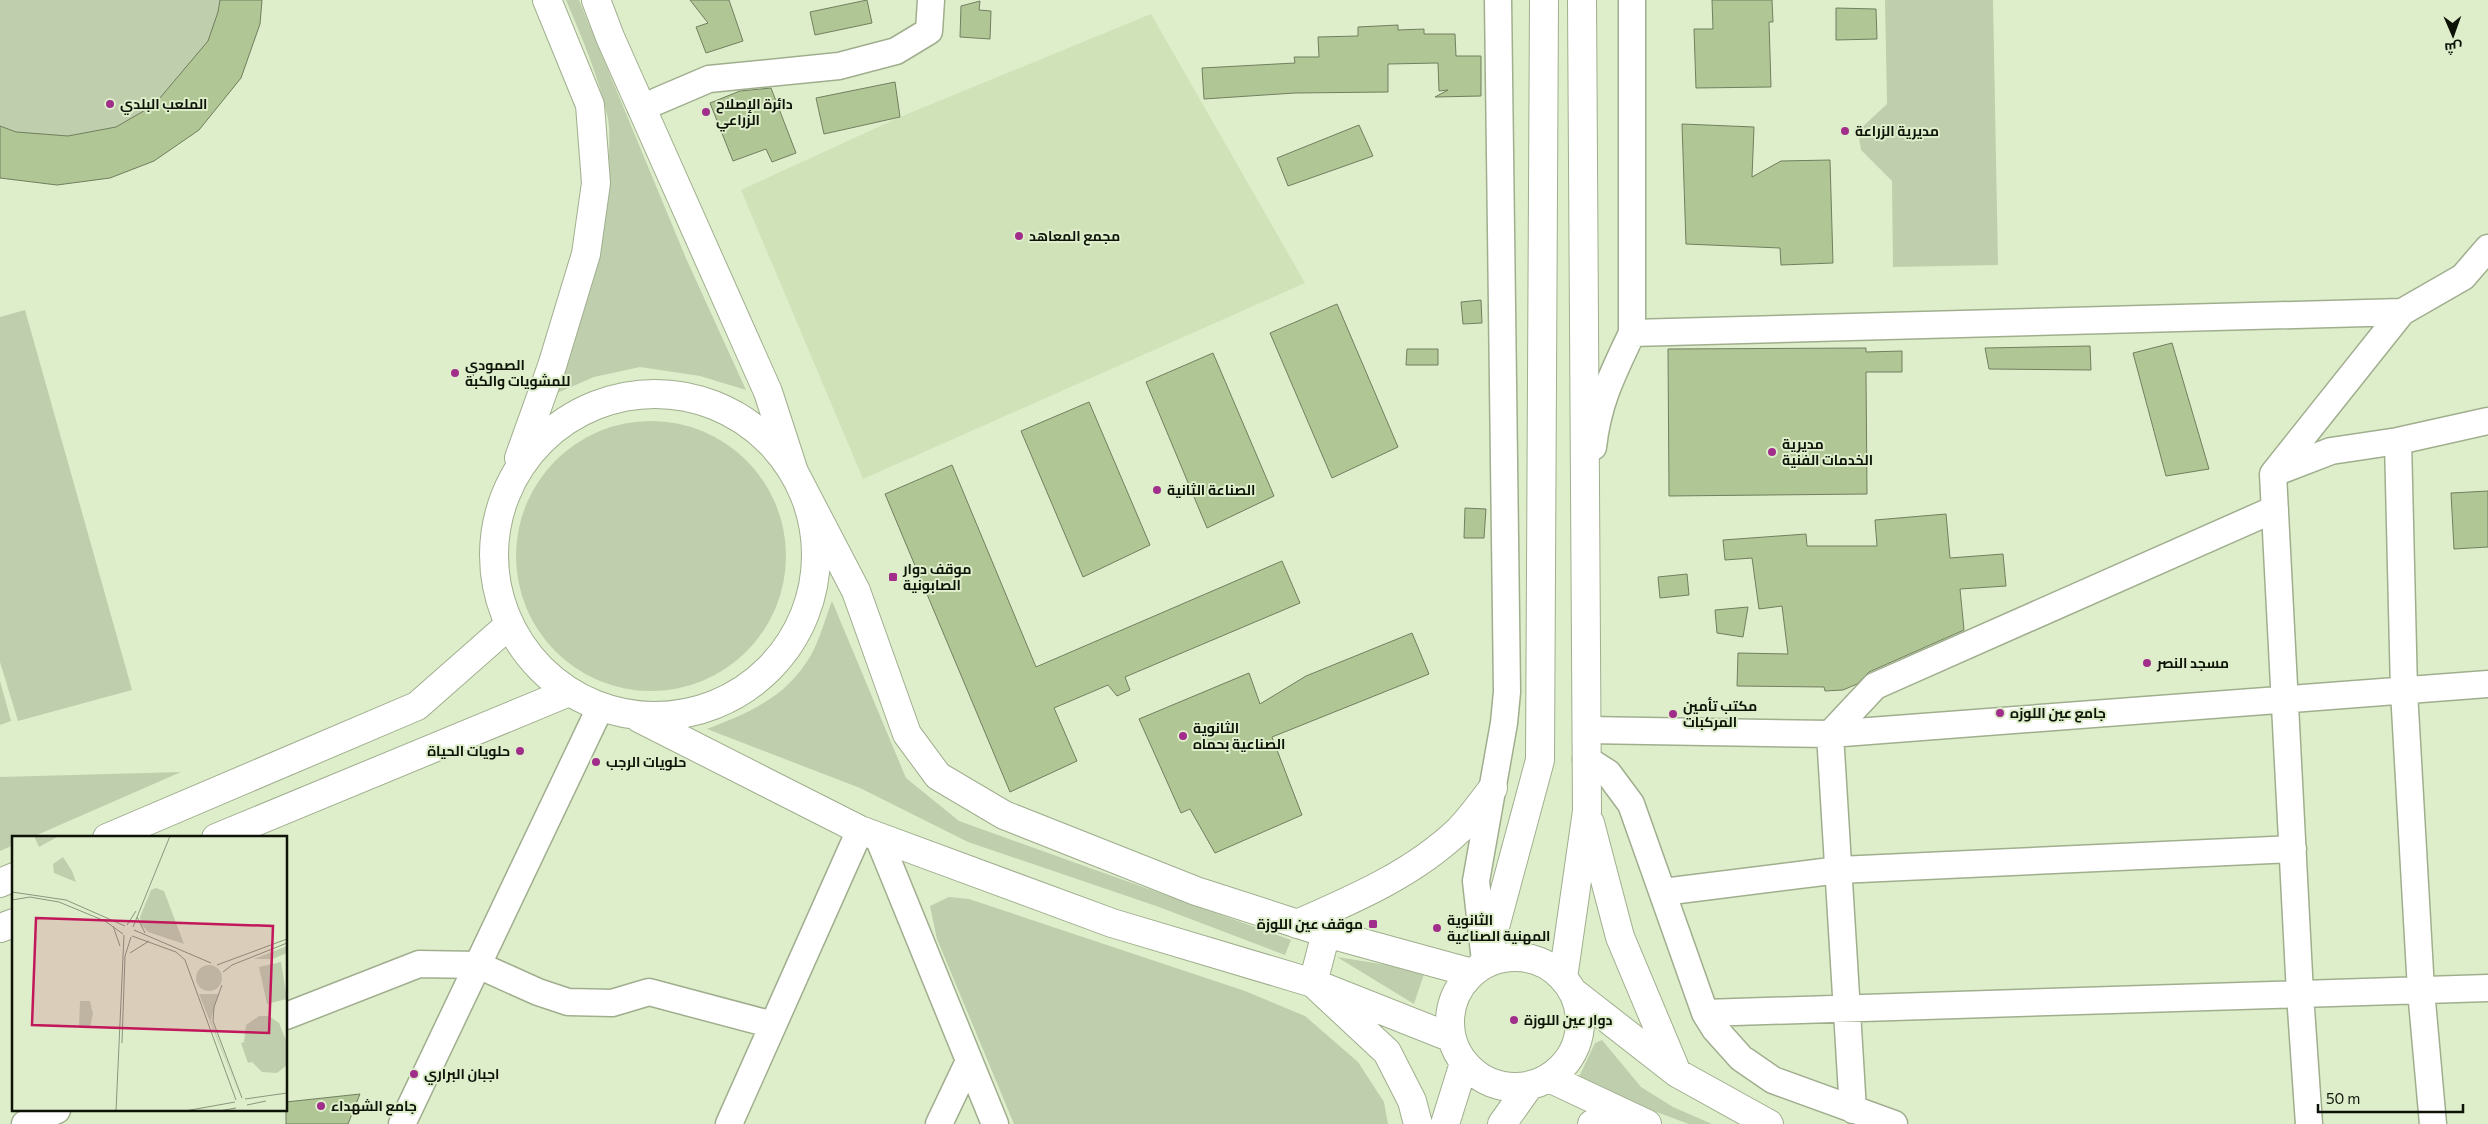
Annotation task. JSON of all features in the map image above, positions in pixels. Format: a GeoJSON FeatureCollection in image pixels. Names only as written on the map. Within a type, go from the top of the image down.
{"type":"FeatureCollection","features":[{"type":"Feature","properties":{"kind":"main road"},"geometry":{"type":"LineString","coordinates":[[547,0],[590,105],[596,183],[586,254],[552,366],[496,521],[493,556],[497,591],[508,625],[529,656],[544,674],[569,692],[600,708],[633,715],[673,716],[713,706],[748,688],[778,660],[801,627],[814,589],[817,549],[812,517],[794,472],[768,392],[641,108],[596,0]]}},
{"type":"Feature","properties":{"kind":"main road"},"geometry":{"type":"LineString","coordinates":[[1478,969],[1540,760],[1544,0]]}},
{"type":"Feature","properties":{"kind":"main road"},"geometry":{"type":"LineString","coordinates":[[1502,1124],[1539,1082],[1564,1065],[1575,1048],[1580,1029],[1579,1009],[1567,984],[1587,812],[1582,0]]}},
{"type":"Feature","properties":{"kind":"main road"},"geometry":{"type":"LineString","coordinates":[[508,488],[524,460],[545,436],[571,417],[600,404],[638,395],[662,394],[694,399],[724,409],[751,426],[775,446],[794,472],[856,591],[907,734],[938,776],[1004,815],[1196,891],[1326,933],[1478,969]]}},
{"type":"Feature","properties":{"kind":"main road"},"geometry":{"type":"LineString","coordinates":[[112,836],[417,706],[508,625]]}},
{"type":"Feature","properties":{"kind":"main road"},"geometry":{"type":"LineString","coordinates":[[221,836],[569,692]]}},
{"type":"Feature","properties":{"kind":"main road"},"geometry":{"type":"LineString","coordinates":[[633,715],[869,834],[1112,923],[1313,982],[1452,1038]]}},
{"type":"Feature","properties":{"kind":"main road"},"geometry":{"type":"LineString","coordinates":[[1297,924],[1343,904],[1418,863],[1460,829],[1493,788]]}},
{"type":"Feature","properties":{"kind":"main road"},"geometry":{"type":"LineString","coordinates":[[1587,812],[1620,938],[1677,1073]]}},
{"type":"Feature","properties":{"kind":"main road"},"geometry":{"type":"LineString","coordinates":[[0,883],[12,878]]}},
{"type":"Feature","properties":{"kind":"main road"},"geometry":{"type":"LineString","coordinates":[[0,928],[12,924]]}},
{"type":"Feature","properties":{"kind":"main road"},"geometry":{"type":"LineString","coordinates":[[1313,982],[1326,933]]}},
{"type":"Feature","properties":{"kind":"main road"},"geometry":{"type":"LineString","coordinates":[[1641,1121],[1539,1082],[1511,1087],[1493,1084],[1477,1075],[1464,1063],[1452,1038],[1450,1021],[1452,1003],[1460,987],[1478,969],[1505,958],[1526,958],[1546,965],[1677,1073],[1770,1124]]}},
{"type":"Feature","properties":{"kind":"main road"},"geometry":{"type":"LineString","coordinates":[[1313,982],[1387,1052],[1412,1101],[1418,1124]]}},
{"type":"Feature","properties":{"kind":"main road"},"geometry":{"type":"LineString","coordinates":[[1445,1124],[1464,1063]]}},
{"type":"Feature","properties":{"kind":"main road"},"geometry":{"type":"LineString","coordinates":[[1592,1124],[1641,1121]]}},
{"type":"Feature","properties":{"kind":"street"},"geometry":{"type":"LineString","coordinates":[[641,108],[709,79],[839,66],[896,51],[929,32],[931,0]]}},
{"type":"Feature","properties":{"kind":"street"},"geometry":{"type":"LineString","coordinates":[[1478,969],[1476,880],[1504,724],[1507,692],[1498,0]]}},
{"type":"Feature","properties":{"kind":"street"},"geometry":{"type":"LineString","coordinates":[[1584,530],[1596,417],[1610,379],[1632,333],[1632,0]]}},
{"type":"Feature","properties":{"kind":"street"},"geometry":{"type":"LineString","coordinates":[[2309,1124],[2300,994],[2273,474],[2402,312],[2463,277],[2488,248]]}},
{"type":"Feature","properties":{"kind":"street"},"geometry":{"type":"LineString","coordinates":[[1632,333],[2402,312]]}},
{"type":"Feature","properties":{"kind":"street"},"geometry":{"type":"LineString","coordinates":[[2273,474],[2331,451],[2398,441],[2488,421]]}},
{"type":"Feature","properties":{"kind":"street"},"geometry":{"type":"LineString","coordinates":[[2398,441],[2404,691],[2422,990],[2433,1124]]}},
{"type":"Feature","properties":{"kind":"street"},"geometry":{"type":"LineString","coordinates":[[1854,1110],[1830,734],[1875,686],[2275,509]]}},
{"type":"Feature","properties":{"kind":"street"},"geometry":{"type":"LineString","coordinates":[[1587,730],[1830,734],[2488,684]]}},
{"type":"Feature","properties":{"kind":"street"},"geometry":{"type":"LineString","coordinates":[[402,1124],[600,708]]}},
{"type":"Feature","properties":{"kind":"street"},"geometry":{"type":"LineString","coordinates":[[1586,758],[1608,773],[1625,793],[1636,816],[1705,1013],[1727,1044],[1756,1070],[1773,1080],[1894,1124]]}},
{"type":"Feature","properties":{"kind":"street"},"geometry":{"type":"LineString","coordinates":[[728,1124],[773,1026],[869,834]]}},
{"type":"Feature","properties":{"kind":"street"},"geometry":{"type":"LineString","coordinates":[[869,834],[969,1061],[994,1124]]}},
{"type":"Feature","properties":{"kind":"street"},"geometry":{"type":"LineString","coordinates":[[1663,892],[1839,870],[2293,849]]}},
{"type":"Feature","properties":{"kind":"street"},"geometry":{"type":"LineString","coordinates":[[288,1015],[419,964],[478,965],[538,992],[568,1002],[612,1004],[649,992],[773,1026]]}},
{"type":"Feature","properties":{"kind":"street"},"geometry":{"type":"LineString","coordinates":[[1705,1013],[2488,988]]}},
{"type":"Feature","properties":{"kind":"street"},"geometry":{"type":"LineString","coordinates":[[939,1124],[969,1061]]}},
{"type":"Feature","properties":{"kind":"street"},"geometry":{"type":"LineString","coordinates":[[26,1124],[53,1112]]}},
{"type":"Feature","properties":{"kind":"shaded area","name":"الملعب البلدي"},"geometry":{"type":"Polygon","coordinates":[[[0,0],[262,0],[260,24],[241,78],[199,130],[154,161],[110,178],[57,185],[0,178],[0,0]]]}},
{"type":"Feature","properties":{"kind":"shaded area"},"geometry":{"type":"Polygon","coordinates":[[[566,0],[579,0],[685,256],[746,390],[700,376],[640,367],[594,377],[550,396],[573,337],[592,279],[599,250],[608,189],[608,119],[595,73],[566,0]]]}},
{"type":"Feature","properties":{"kind":"shaded area"},"geometry":{"type":"Polygon","coordinates":[[[1885,0],[1993,0],[1998,265],[1893,267],[1892,181],[1861,150],[1858,131],[1887,104],[1885,0]]]}},
{"type":"Feature","properties":{"kind":"shaded area","name":"مجمع المعاهد"},"geometry":{"type":"Polygon","coordinates":[[[1151,14],[1305,283],[863,479],[741,190],[900,117],[1151,14]]]}},
{"type":"Feature","properties":{"kind":"shaded area"},"geometry":{"type":"Polygon","coordinates":[[[25,310],[132,690],[18,721],[0,662],[0,317],[25,310]]]}},
{"type":"Feature","properties":{"kind":"shaded area"},"geometry":{"type":"Polygon","coordinates":[[[651,421],[690,427],[714,437],[726,444],[746,461],[763,481],[770,493],[780,517],[786,556],[780,595],[770,619],[763,631],[746,651],[726,668],[714,675],[690,685],[651,691],[612,685],[588,675],[576,668],[556,651],[539,631],[532,619],[522,595],[516,556],[522,517],[532,493],[539,481],[556,461],[576,444],[588,437],[612,427],[651,421]]]}},
{"type":"Feature","properties":{"kind":"shaded area"},"geometry":{"type":"Polygon","coordinates":[[[832,601],[906,778],[959,821],[1291,940],[1285,955],[1159,907],[968,842],[860,788],[707,729],[752,710],[779,693],[791,682],[811,655],[820,636],[832,601]]]}},
{"type":"Feature","properties":{"kind":"shaded area"},"geometry":{"type":"Polygon","coordinates":[[[0,681],[11,721],[0,725],[0,681]]]}},
{"type":"Feature","properties":{"kind":"shaded area"},"geometry":{"type":"Polygon","coordinates":[[[181,772],[35,836],[12,836],[12,846],[0,851],[0,777],[181,772]]]}},
{"type":"Feature","properties":{"kind":"shaded area"},"geometry":{"type":"Polygon","coordinates":[[[949,897],[969,899],[1245,991],[1305,1016],[1358,1062],[1384,1102],[1388,1124],[1014,1124],[937,939],[930,906],[949,897]]]}},
{"type":"Feature","properties":{"kind":"shaded area"},"geometry":{"type":"Polygon","coordinates":[[[1337,957],[1425,971],[1414,1004],[1337,957]]]}},
{"type":"Feature","properties":{"kind":"shaded area"},"geometry":{"type":"Polygon","coordinates":[[[1602,1040],[1641,1087],[1673,1107],[1712,1124],[1689,1124],[1580,1084],[1578,1079],[1595,1043],[1602,1040]]]}},
{"type":"Feature","properties":{"kind":"building"},"geometry":{"type":"Polygon","coordinates":[[[220,0],[262,0],[260,24],[241,78],[199,130],[154,161],[110,178],[57,185],[0,178],[0,126],[16,132],[68,136],[116,127],[154,105],[208,41],[220,0]]]}},
{"type":"Feature","properties":{"kind":"building"},"geometry":{"type":"Polygon","coordinates":[[[690,0],[729,0],[743,41],[706,53],[696,27],[708,23],[690,0]]]}},
{"type":"Feature","properties":{"kind":"building"},"geometry":{"type":"Polygon","coordinates":[[[867,0],[872,23],[815,35],[810,12],[867,0]]]}},
{"type":"Feature","properties":{"kind":"building"},"geometry":{"type":"Polygon","coordinates":[[[1712,0],[1772,0],[1773,22],[1769,22],[1771,87],[1696,88],[1694,29],[1713,29],[1712,0]]]}},
{"type":"Feature","properties":{"kind":"building"},"geometry":{"type":"Polygon","coordinates":[[[980,1],[979,10],[991,11],[990,39],[960,37],[961,6],[980,1]]]}},
{"type":"Feature","properties":{"kind":"building"},"geometry":{"type":"Polygon","coordinates":[[[1836,8],[1876,9],[1877,39],[1836,40],[1836,8]]]}},
{"type":"Feature","properties":{"kind":"building"},"geometry":{"type":"Polygon","coordinates":[[[1398,25],[1398,30],[1424,29],[1424,34],[1455,34],[1456,56],[1481,56],[1481,96],[1435,97],[1448,90],[1439,91],[1438,63],[1388,64],[1388,92],[1295,93],[1204,99],[1202,68],[1295,63],[1294,57],[1319,57],[1318,37],[1358,36],[1358,27],[1398,25]]]}},
{"type":"Feature","properties":{"kind":"building"},"geometry":{"type":"Polygon","coordinates":[[[895,82],[900,117],[824,134],[816,98],[895,82]]]}},
{"type":"Feature","properties":{"kind":"building"},"geometry":{"type":"Polygon","coordinates":[[[771,88],[796,153],[772,162],[766,149],[733,161],[710,103],[740,91],[771,88]]]}},
{"type":"Feature","properties":{"kind":"building"},"geometry":{"type":"Polygon","coordinates":[[[1682,124],[1754,127],[1752,177],[1781,161],[1830,160],[1833,263],[1781,265],[1780,248],[1686,244],[1682,124]]]}},
{"type":"Feature","properties":{"kind":"building"},"geometry":{"type":"Polygon","coordinates":[[[1359,125],[1373,156],[1288,186],[1277,158],[1359,125]]]}},
{"type":"Feature","properties":{"kind":"building"},"geometry":{"type":"Polygon","coordinates":[[[1481,300],[1482,323],[1463,324],[1461,302],[1481,300]]]}},
{"type":"Feature","properties":{"kind":"building"},"geometry":{"type":"Polygon","coordinates":[[[1337,304],[1398,447],[1332,478],[1270,333],[1337,304]]]}},
{"type":"Feature","properties":{"kind":"building"},"geometry":{"type":"Polygon","coordinates":[[[2172,343],[2209,469],[2166,476],[2133,353],[2172,343]]]}},
{"type":"Feature","properties":{"kind":"building"},"geometry":{"type":"Polygon","coordinates":[[[2090,346],[2091,370],[1989,369],[1985,348],[2090,346]]]}},
{"type":"Feature","properties":{"kind":"building"},"geometry":{"type":"Polygon","coordinates":[[[1866,348],[1866,352],[1902,351],[1902,372],[1866,372],[1867,494],[1669,496],[1668,349],[1866,348]]]}},
{"type":"Feature","properties":{"kind":"building"},"geometry":{"type":"Polygon","coordinates":[[[1407,349],[1438,349],[1438,365],[1406,365],[1407,349]]]}},
{"type":"Feature","properties":{"kind":"building"},"geometry":{"type":"Polygon","coordinates":[[[1213,353],[1274,496],[1207,528],[1146,382],[1213,353]]]}},
{"type":"Feature","properties":{"kind":"building"},"geometry":{"type":"Polygon","coordinates":[[[1089,402],[1150,545],[1083,577],[1021,431],[1089,402]]]}},
{"type":"Feature","properties":{"kind":"building"},"geometry":{"type":"Polygon","coordinates":[[[952,465],[1036,667],[1282,561],[1300,603],[1125,677],[1130,690],[1117,696],[1108,685],[1054,708],[1077,761],[1010,792],[885,494],[952,465]]]}},
{"type":"Feature","properties":{"kind":"building"},"geometry":{"type":"Polygon","coordinates":[[[2488,491],[2488,547],[2454,549],[2451,493],[2488,491]]]}},
{"type":"Feature","properties":{"kind":"building"},"geometry":{"type":"Polygon","coordinates":[[[1465,508],[1486,509],[1484,538],[1464,538],[1465,508]]]}},
{"type":"Feature","properties":{"kind":"building"},"geometry":{"type":"Polygon","coordinates":[[[1946,514],[1950,558],[2003,554],[2006,586],[1960,589],[1964,630],[1869,672],[1857,684],[1843,690],[1825,691],[1824,687],[1737,686],[1738,653],[1788,654],[1782,606],[1759,609],[1752,558],[1725,560],[1723,540],[1806,534],[1807,546],[1877,546],[1875,520],[1946,514]]]}},
{"type":"Feature","properties":{"kind":"building"},"geometry":{"type":"Polygon","coordinates":[[[1687,574],[1689,595],[1660,598],[1658,577],[1687,574]]]}},
{"type":"Feature","properties":{"kind":"building"},"geometry":{"type":"Polygon","coordinates":[[[1748,607],[1743,637],[1717,633],[1715,610],[1748,607]]]}},
{"type":"Feature","properties":{"kind":"building"},"geometry":{"type":"Polygon","coordinates":[[[1412,633],[1429,674],[1272,737],[1302,815],[1215,853],[1190,809],[1181,813],[1139,719],[1249,673],[1260,704],[1306,676],[1412,633]]]}},
{"type":"Feature","properties":{"kind":"building","name":"جامع الشهداء"},"geometry":{"type":"Polygon","coordinates":[[[360,1094],[348,1124],[286,1124],[288,1102],[360,1094]]]}},
{"type":"Feature","properties":{"kind":"place","name":"الملعب البلدي"},"geometry":{"type":"Point","coordinates":[110,104]}},
{"type":"Feature","properties":{"kind":"place","name":"دائرة الإصلاح الزراعي"},"geometry":{"type":"Point","coordinates":[706,112]}},
{"type":"Feature","properties":{"kind":"place","name":"مديرية الزراعة"},"geometry":{"type":"Point","coordinates":[1845,131]}},
{"type":"Feature","properties":{"kind":"place","name":"مجمع المعاهد"},"geometry":{"type":"Point","coordinates":[1019,236]}},
{"type":"Feature","properties":{"kind":"place","name":"الصمودي للمشويات والكبة"},"geometry":{"type":"Point","coordinates":[455,373]}},
{"type":"Feature","properties":{"kind":"place","name":"مديرية الخدمات الفنية"},"geometry":{"type":"Point","coordinates":[1772,452]}},
{"type":"Feature","properties":{"kind":"place","name":"الصناعة الثانية"},"geometry":{"type":"Point","coordinates":[1157,490]}},
{"type":"Feature","properties":{"kind":"place","name":"موقف دوار الصابونية"},"geometry":{"type":"Point","coordinates":[893,577]}},
{"type":"Feature","properties":{"kind":"place","name":"مسجد النصر"},"geometry":{"type":"Point","coordinates":[2147,663]}},
{"type":"Feature","properties":{"kind":"place","name":"جامع عين اللوزه"},"geometry":{"type":"Point","coordinates":[2000,713]}},
{"type":"Feature","properties":{"kind":"place","name":"مكتب تأمين المركبات"},"geometry":{"type":"Point","coordinates":[1673,714]}},
{"type":"Feature","properties":{"kind":"place","name":"الثانوية الصناعية بحماه"},"geometry":{"type":"Point","coordinates":[1183,736]}},
{"type":"Feature","properties":{"kind":"place","name":"حلويات الحياة"},"geometry":{"type":"Point","coordinates":[520,751]}},
{"type":"Feature","properties":{"kind":"place","name":"حلويات الرجب"},"geometry":{"type":"Point","coordinates":[596,762]}},
{"type":"Feature","properties":{"kind":"place","name":"موقف عين اللوزة"},"geometry":{"type":"Point","coordinates":[1373,924]}},
{"type":"Feature","properties":{"kind":"place","name":"الثانوية المهنية الصناعية"},"geometry":{"type":"Point","coordinates":[1437,928]}},
{"type":"Feature","properties":{"kind":"place","name":"دوار عين اللوزة"},"geometry":{"type":"Point","coordinates":[1514,1020]}},
{"type":"Feature","properties":{"kind":"place","name":"اجبان البراري"},"geometry":{"type":"Point","coordinates":[414,1074]}},
{"type":"Feature","properties":{"kind":"place","name":"جامع الشهداء"},"geometry":{"type":"Point","coordinates":[321,1106]}}]}
